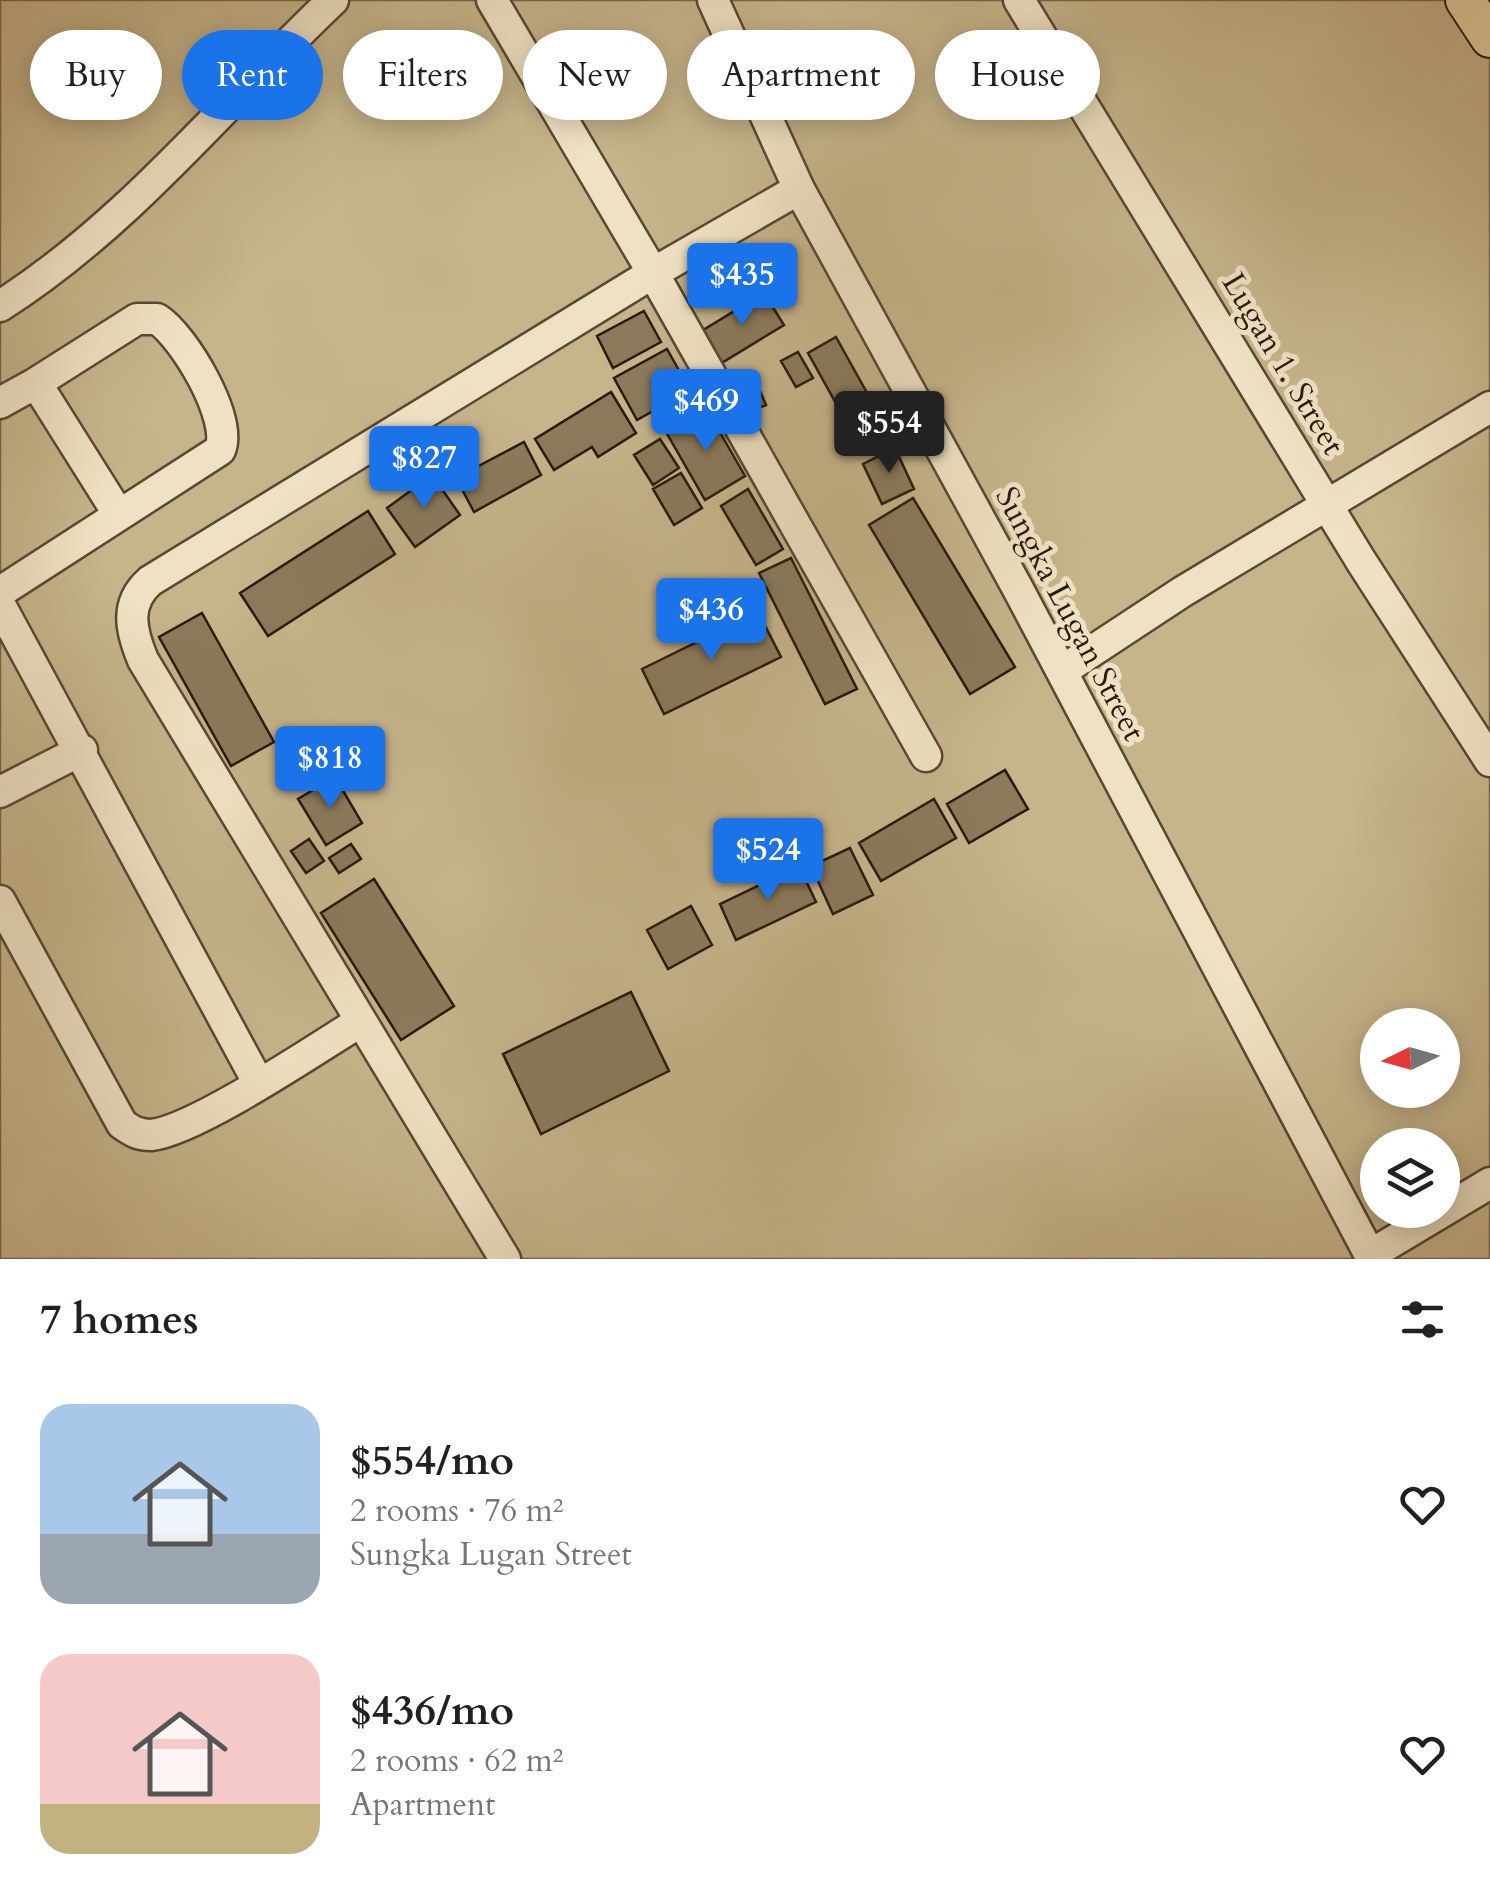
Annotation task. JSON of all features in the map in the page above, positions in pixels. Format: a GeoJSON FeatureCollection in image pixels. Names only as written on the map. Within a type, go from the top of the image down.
{"type":"FeatureCollection","features":[{"type":"Feature","properties":{"kind":"main road"},"geometry":{"type":"LineString","coordinates":[[1465,0],[1490,38]]}},
{"type":"Feature","properties":{"kind":"street"},"geometry":{"type":"LineString","coordinates":[[0,306],[114,219],[188,151],[332,0]]}},
{"type":"Feature","properties":{"kind":"street"},"geometry":{"type":"LineString","coordinates":[[492,0],[653,273],[926,756]]}},
{"type":"Feature","properties":{"kind":"street","name":"Sungka Lugan Street"},"geometry":{"type":"LineString","coordinates":[[713,0],[799,188],[1062,671],[1371,1257]]}},
{"type":"Feature","properties":{"kind":"street","name":"Lugan 1. Street"},"geometry":{"type":"LineString","coordinates":[[1019,0],[1329,507],[1490,761]]}},
{"type":"Feature","properties":{"kind":"street"},"geometry":{"type":"LineString","coordinates":[[505,1259],[358,1022],[143,660],[132,634],[137,592],[653,273],[799,188]]}},
{"type":"Feature","properties":{"kind":"street"},"geometry":{"type":"LineString","coordinates":[[0,403],[138,319],[158,318],[174,333],[221,414],[224,439],[220,450],[0,592]]}},
{"type":"Feature","properties":{"kind":"street"},"geometry":{"type":"LineString","coordinates":[[36,383],[118,515]]}},
{"type":"Feature","properties":{"kind":"street"},"geometry":{"type":"LineString","coordinates":[[1062,671],[1182,592],[1490,407]]}},
{"type":"Feature","properties":{"kind":"street"},"geometry":{"type":"LineString","coordinates":[[0,605],[260,1084]]}},
{"type":"Feature","properties":{"kind":"street"},"geometry":{"type":"LineString","coordinates":[[0,792],[82,750]]}},
{"type":"Feature","properties":{"kind":"street"},"geometry":{"type":"LineString","coordinates":[[0,901],[122,1124],[135,1134],[164,1132],[260,1084],[358,1022]]}},
{"type":"Feature","properties":{"kind":"street"},"geometry":{"type":"LineString","coordinates":[[1371,1257],[1490,1183]]}},
{"type":"Feature","properties":{"kind":"shaded area"},"geometry":{"type":"Polygon","coordinates":[[[0,0],[1490,0],[1490,1259],[0,1259],[0,0]]]}},
{"type":"Feature","properties":{"kind":"building"},"geometry":{"type":"Polygon","coordinates":[[[764,293],[784,325],[720,364],[700,332],[764,293]]]}},
{"type":"Feature","properties":{"kind":"building"},"geometry":{"type":"Polygon","coordinates":[[[644,311],[661,342],[613,368],[597,336],[644,311]]]}},
{"type":"Feature","properties":{"kind":"building"},"geometry":{"type":"Polygon","coordinates":[[[836,337],[891,436],[863,452],[808,353],[836,337]]]}},
{"type":"Feature","properties":{"kind":"building"},"geometry":{"type":"Polygon","coordinates":[[[667,349],[690,390],[637,420],[614,378],[667,349]]]}},
{"type":"Feature","properties":{"kind":"building"},"geometry":{"type":"Polygon","coordinates":[[[798,352],[813,378],[796,387],[781,361],[798,352]]]}},
{"type":"Feature","properties":{"kind":"building"},"geometry":{"type":"Polygon","coordinates":[[[756,381],[766,405],[745,414],[735,390],[756,381]]]}},
{"type":"Feature","properties":{"kind":"building"},"geometry":{"type":"Polygon","coordinates":[[[611,392],[636,433],[598,457],[592,447],[554,470],[535,439],[611,392]]]}},
{"type":"Feature","properties":{"kind":"building"},"geometry":{"type":"Polygon","coordinates":[[[706,408],[745,476],[705,500],[666,432],[706,408]]]}},
{"type":"Feature","properties":{"kind":"building"},"geometry":{"type":"Polygon","coordinates":[[[660,439],[679,468],[653,485],[634,455],[660,439]]]}},
{"type":"Feature","properties":{"kind":"building"},"geometry":{"type":"Polygon","coordinates":[[[524,442],[541,475],[474,512],[456,478],[524,442]]]}},
{"type":"Feature","properties":{"kind":"building"},"geometry":{"type":"Polygon","coordinates":[[[895,448],[914,489],[882,504],[863,464],[895,448]]]}},
{"type":"Feature","properties":{"kind":"building"},"geometry":{"type":"Polygon","coordinates":[[[681,473],[702,508],[674,525],[653,489],[681,473]]]}},
{"type":"Feature","properties":{"kind":"building"},"geometry":{"type":"Polygon","coordinates":[[[432,475],[460,515],[415,547],[387,508],[432,475]]]}},
{"type":"Feature","properties":{"kind":"building"},"geometry":{"type":"Polygon","coordinates":[[[748,489],[783,549],[756,565],[721,506],[748,489]]]}},
{"type":"Feature","properties":{"kind":"building"},"geometry":{"type":"Polygon","coordinates":[[[913,498],[1015,667],[970,694],[869,525],[913,498]]]}},
{"type":"Feature","properties":{"kind":"building"},"geometry":{"type":"Polygon","coordinates":[[[368,511],[395,554],[268,636],[240,593],[368,511]]]}},
{"type":"Feature","properties":{"kind":"building"},"geometry":{"type":"Polygon","coordinates":[[[791,558],[857,689],[825,704],[759,573],[791,558]]]}},
{"type":"Feature","properties":{"kind":"building"},"geometry":{"type":"Polygon","coordinates":[[[758,612],[781,657],[664,714],[642,669],[758,612]]]}},
{"type":"Feature","properties":{"kind":"building"},"geometry":{"type":"Polygon","coordinates":[[[202,613],[274,742],[231,766],[159,637],[202,613]]]}},
{"type":"Feature","properties":{"kind":"building"},"geometry":{"type":"Polygon","coordinates":[[[1005,770],[1028,809],[969,843],[947,804],[1005,770]]]}},
{"type":"Feature","properties":{"kind":"building"},"geometry":{"type":"Polygon","coordinates":[[[335,777],[362,823],[326,845],[298,799],[335,777]]]}},
{"type":"Feature","properties":{"kind":"building"},"geometry":{"type":"Polygon","coordinates":[[[934,799],[956,838],[881,881],[859,843],[934,799]]]}},
{"type":"Feature","properties":{"kind":"building"},"geometry":{"type":"Polygon","coordinates":[[[309,839],[324,861],[306,873],[291,851],[309,839]]]}},
{"type":"Feature","properties":{"kind":"building"},"geometry":{"type":"Polygon","coordinates":[[[351,844],[361,859],[339,873],[329,858],[351,844]]]}},
{"type":"Feature","properties":{"kind":"building"},"geometry":{"type":"Polygon","coordinates":[[[850,848],[873,895],[833,914],[811,866],[850,848]]]}},
{"type":"Feature","properties":{"kind":"building"},"geometry":{"type":"Polygon","coordinates":[[[799,866],[816,902],[736,940],[720,904],[799,866]]]}},
{"type":"Feature","properties":{"kind":"building"},"geometry":{"type":"Polygon","coordinates":[[[374,879],[454,1006],[401,1040],[321,913],[374,879]]]}},
{"type":"Feature","properties":{"kind":"building"},"geometry":{"type":"Polygon","coordinates":[[[691,906],[712,945],[668,969],[647,930],[691,906]]]}},
{"type":"Feature","properties":{"kind":"building"},"geometry":{"type":"Polygon","coordinates":[[[631,992],[669,1071],[541,1134],[503,1054],[631,992]]]}}]}
